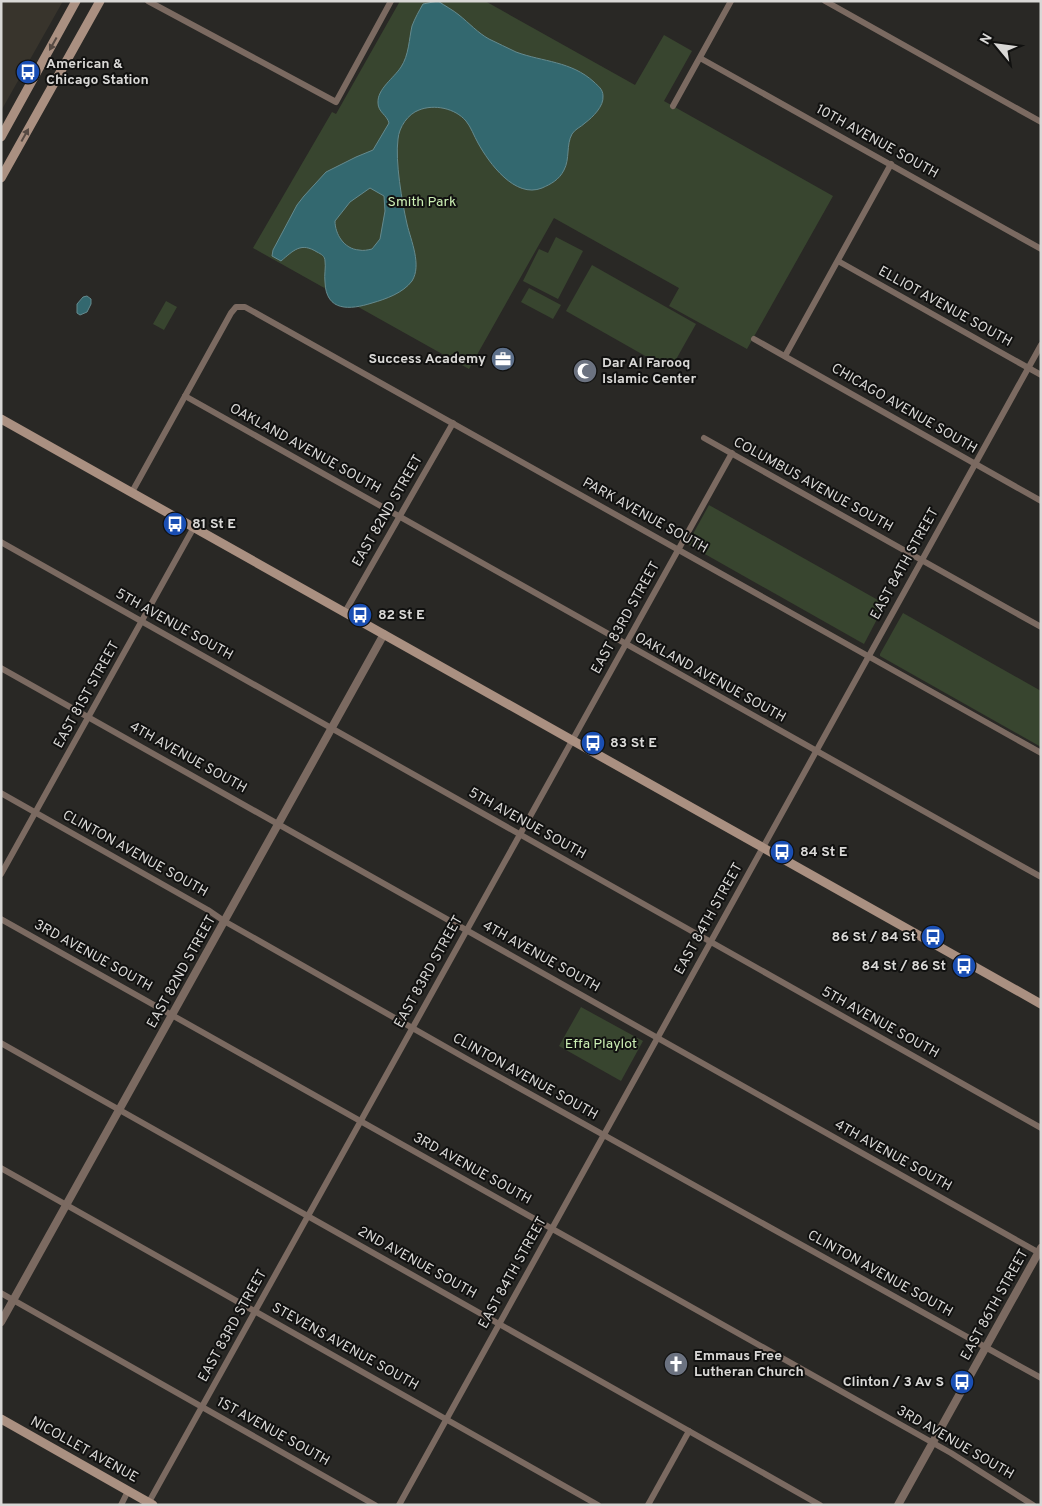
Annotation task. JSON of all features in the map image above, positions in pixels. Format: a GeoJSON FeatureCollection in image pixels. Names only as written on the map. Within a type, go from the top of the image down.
{"type":"FeatureCollection","features":[{"type":"Feature","properties":{"kind":"main road"},"geometry":{"type":"LineString","coordinates":[[69,14],[71,1]]}},
{"type":"Feature","properties":{"kind":"main road"},"geometry":{"type":"LineString","coordinates":[[1,136],[76,1]]}},
{"type":"Feature","properties":{"kind":"main road"},"geometry":{"type":"LineString","coordinates":[[1,178],[100,1]]}},
{"type":"Feature","properties":{"kind":"main road"},"geometry":{"type":"LineString","coordinates":[[1,419],[1041,1004]]}},
{"type":"Feature","properties":{"kind":"main road","name":"NICOLLET AVENUE"},"geometry":{"type":"LineString","coordinates":[[1,1419],[151,1503]]}},
{"type":"Feature","properties":{"kind":"street"},"geometry":{"type":"LineString","coordinates":[[148,1],[336,102],[391,1]]}},
{"type":"Feature","properties":{"kind":"street"},"geometry":{"type":"LineString","coordinates":[[673,106],[731,1]]}},
{"type":"Feature","properties":{"kind":"street"},"geometry":{"type":"LineString","coordinates":[[825,1],[1041,122]]}},
{"type":"Feature","properties":{"kind":"street","name":"10TH AVENUE SOUTH"},"geometry":{"type":"LineString","coordinates":[[700,58],[1041,249]]}},
{"type":"Feature","properties":{"kind":"street"},"geometry":{"type":"LineString","coordinates":[[785,356],[891,164]]}},
{"type":"Feature","properties":{"kind":"street","name":"ELLIOT AVENUE SOUTH"},"geometry":{"type":"LineString","coordinates":[[838,261],[1041,375]]}},
{"type":"Feature","properties":{"kind":"street","name":"PARK AVENUE SOUTH"},"geometry":{"type":"LineString","coordinates":[[185,396],[231,313],[236,307],[245,307],[1041,752]]}},
{"type":"Feature","properties":{"kind":"street","name":"CHICAGO AVENUE SOUTH"},"geometry":{"type":"LineString","coordinates":[[754,340],[1041,502]]}},
{"type":"Feature","properties":{"kind":"street","name":"EAST 84TH STREET"},"geometry":{"type":"LineString","coordinates":[[399,1505],[1041,345]]}},
{"type":"Feature","properties":{"kind":"street"},"geometry":{"type":"LineString","coordinates":[[132,492],[185,396]]}},
{"type":"Feature","properties":{"kind":"street","name":"OAKLAND AVENUE SOUTH"},"geometry":{"type":"LineString","coordinates":[[185,396],[1041,877]]}},
{"type":"Feature","properties":{"kind":"street","name":"EAST 82ND STREET"},"geometry":{"type":"LineString","coordinates":[[345,612],[453,423]]}},
{"type":"Feature","properties":{"kind":"street","name":"COLUMBUS AVENUE SOUTH"},"geometry":{"type":"LineString","coordinates":[[704,438],[1041,627]]}},
{"type":"Feature","properties":{"kind":"street","name":"EAST 83RD STREET"},"geometry":{"type":"LineString","coordinates":[[151,1503],[255,1311],[732,453]]}},
{"type":"Feature","properties":{"kind":"street","name":"EAST 81ST STREET"},"geometry":{"type":"LineString","coordinates":[[1,874],[194,527]]}},
{"type":"Feature","properties":{"kind":"street","name":"5TH AVENUE SOUTH"},"geometry":{"type":"LineString","coordinates":[[1,542],[1041,1128]]}},
{"type":"Feature","properties":{"kind":"street","name":"EAST 82ND STREET"},"geometry":{"type":"LineString","coordinates":[[1,1322],[384,634]]}},
{"type":"Feature","properties":{"kind":"street","name":"4TH AVENUE SOUTH"},"geometry":{"type":"LineString","coordinates":[[1,668],[1040,1252]]}},
{"type":"Feature","properties":{"kind":"street","name":"CLINTON AVENUE SOUTH"},"geometry":{"type":"LineString","coordinates":[[1,793],[412,1028],[1041,1378]]}},
{"type":"Feature","properties":{"kind":"street","name":"3RD AVENUE SOUTH"},"geometry":{"type":"LineString","coordinates":[[1,919],[933,1443],[986,1474],[1033,1505]]}},
{"type":"Feature","properties":{"kind":"street","name":"2ND AVENUE SOUTH"},"geometry":{"type":"LineString","coordinates":[[1,1043],[820,1505]]}},
{"type":"Feature","properties":{"kind":"street","name":"STEVENS AVENUE SOUTH"},"geometry":{"type":"LineString","coordinates":[[1,1168],[598,1505]]}},
{"type":"Feature","properties":{"kind":"street","name":"EAST 86TH STREET"},"geometry":{"type":"LineString","coordinates":[[898,1505],[1040,1252]]}},
{"type":"Feature","properties":{"kind":"street","name":"1ST AVENUE SOUTH"},"geometry":{"type":"LineString","coordinates":[[1,1294],[375,1505]]}},
{"type":"Feature","properties":{"kind":"street"},"geometry":{"type":"LineString","coordinates":[[648,1505],[689,1431]]}},
{"type":"Feature","properties":{"kind":"street"},"geometry":{"type":"LineString","coordinates":[[120,1505],[128,1491]]}},
{"type":"Feature","properties":{"kind":"shaded area"},"geometry":{"type":"Polygon","coordinates":[[[1,1],[63,1],[1,111],[1,1]]]}},
{"type":"Feature","properties":{"kind":"green space","name":"Smith Park"},"geometry":{"type":"Polygon","coordinates":[[[400,1],[485,1],[635,85],[664,35],[692,51],[664,101],[833,196],[747,349],[669,306],[679,288],[554,218],[469,369],[253,248],[332,112],[336,114],[400,1]]]}},
{"type":"Feature","properties":{"kind":"green space"},"geometry":{"type":"Polygon","coordinates":[[[556,237],[583,251],[558,299],[523,281],[539,249],[548,253],[556,237]]]}},
{"type":"Feature","properties":{"kind":"green space"},"geometry":{"type":"Polygon","coordinates":[[[592,265],[696,324],[670,370],[566,311],[592,265]]]}},
{"type":"Feature","properties":{"kind":"green space"},"geometry":{"type":"Polygon","coordinates":[[[529,288],[561,305],[553,319],[521,302],[529,288]]]}},
{"type":"Feature","properties":{"kind":"green space"},"geometry":{"type":"Polygon","coordinates":[[[166,301],[177,307],[164,330],[153,324],[166,301]]]}},
{"type":"Feature","properties":{"kind":"green space"},"geometry":{"type":"Polygon","coordinates":[[[709,505],[885,604],[864,644],[689,545],[688,543],[709,505]]]}},
{"type":"Feature","properties":{"kind":"green space"},"geometry":{"type":"Polygon","coordinates":[[[903,613],[1041,691],[1041,747],[880,656],[903,613]]]}},
{"type":"Feature","properties":{"kind":"green space","name":"Effa Playlot"},"geometry":{"type":"Polygon","coordinates":[[[581,1007],[643,1041],[621,1081],[559,1046],[581,1007]]]}},
{"type":"Feature","properties":{"kind":"water"},"geometry":{"type":"Polygon","coordinates":[[[438,1],[457,13],[489,39],[516,52],[576,70],[600,88],[603,100],[594,114],[572,134],[566,166],[560,176],[542,188],[532,190],[513,184],[496,169],[483,151],[468,123],[456,113],[444,108],[431,107],[419,110],[411,115],[400,130],[397,158],[403,205],[415,253],[415,275],[408,285],[388,297],[356,307],[341,306],[335,304],[326,292],[325,259],[322,255],[311,249],[302,248],[294,251],[281,261],[272,256],[273,250],[297,205],[326,172],[373,150],[389,123],[379,109],[378,98],[383,88],[404,62],[412,26],[423,4],[438,1]],[[370,188],[350,202],[335,221],[335,226],[341,240],[349,247],[362,250],[372,249],[380,239],[385,211],[384,196],[370,188]]]}},
{"type":"Feature","properties":{"kind":"water"},"geometry":{"type":"Polygon","coordinates":[[[87,296],[91,299],[91,304],[87,312],[80,315],[77,313],[77,304],[83,297],[87,296]]]}},
{"type":"Feature","properties":{"kind":"place","name":"American & Chicago Station"},"geometry":{"type":"Point","coordinates":[28,72]}},
{"type":"Feature","properties":{"kind":"place","name":"Success Academy"},"geometry":{"type":"Point","coordinates":[503,359]}},
{"type":"Feature","properties":{"kind":"place","name":"Dar Al Farooq Islamic Center"},"geometry":{"type":"Point","coordinates":[585,371]}},
{"type":"Feature","properties":{"kind":"place","name":"81 St E"},"geometry":{"type":"Point","coordinates":[175,524]}},
{"type":"Feature","properties":{"kind":"place","name":"82 St E"},"geometry":{"type":"Point","coordinates":[360,615]}},
{"type":"Feature","properties":{"kind":"place","name":"83 St E"},"geometry":{"type":"Point","coordinates":[593,743]}},
{"type":"Feature","properties":{"kind":"place","name":"84 St E"},"geometry":{"type":"Point","coordinates":[782,852]}},
{"type":"Feature","properties":{"kind":"place","name":"86 St / 84 St"},"geometry":{"type":"Point","coordinates":[933,937]}},
{"type":"Feature","properties":{"kind":"place","name":"84 St / 86 St"},"geometry":{"type":"Point","coordinates":[964,966]}},
{"type":"Feature","properties":{"kind":"place","name":"Emmaus Free Lutheran Church"},"geometry":{"type":"Point","coordinates":[676,1364]}},
{"type":"Feature","properties":{"kind":"place","name":"Clinton / 3 Av S"},"geometry":{"type":"Point","coordinates":[962,1382]}}]}
